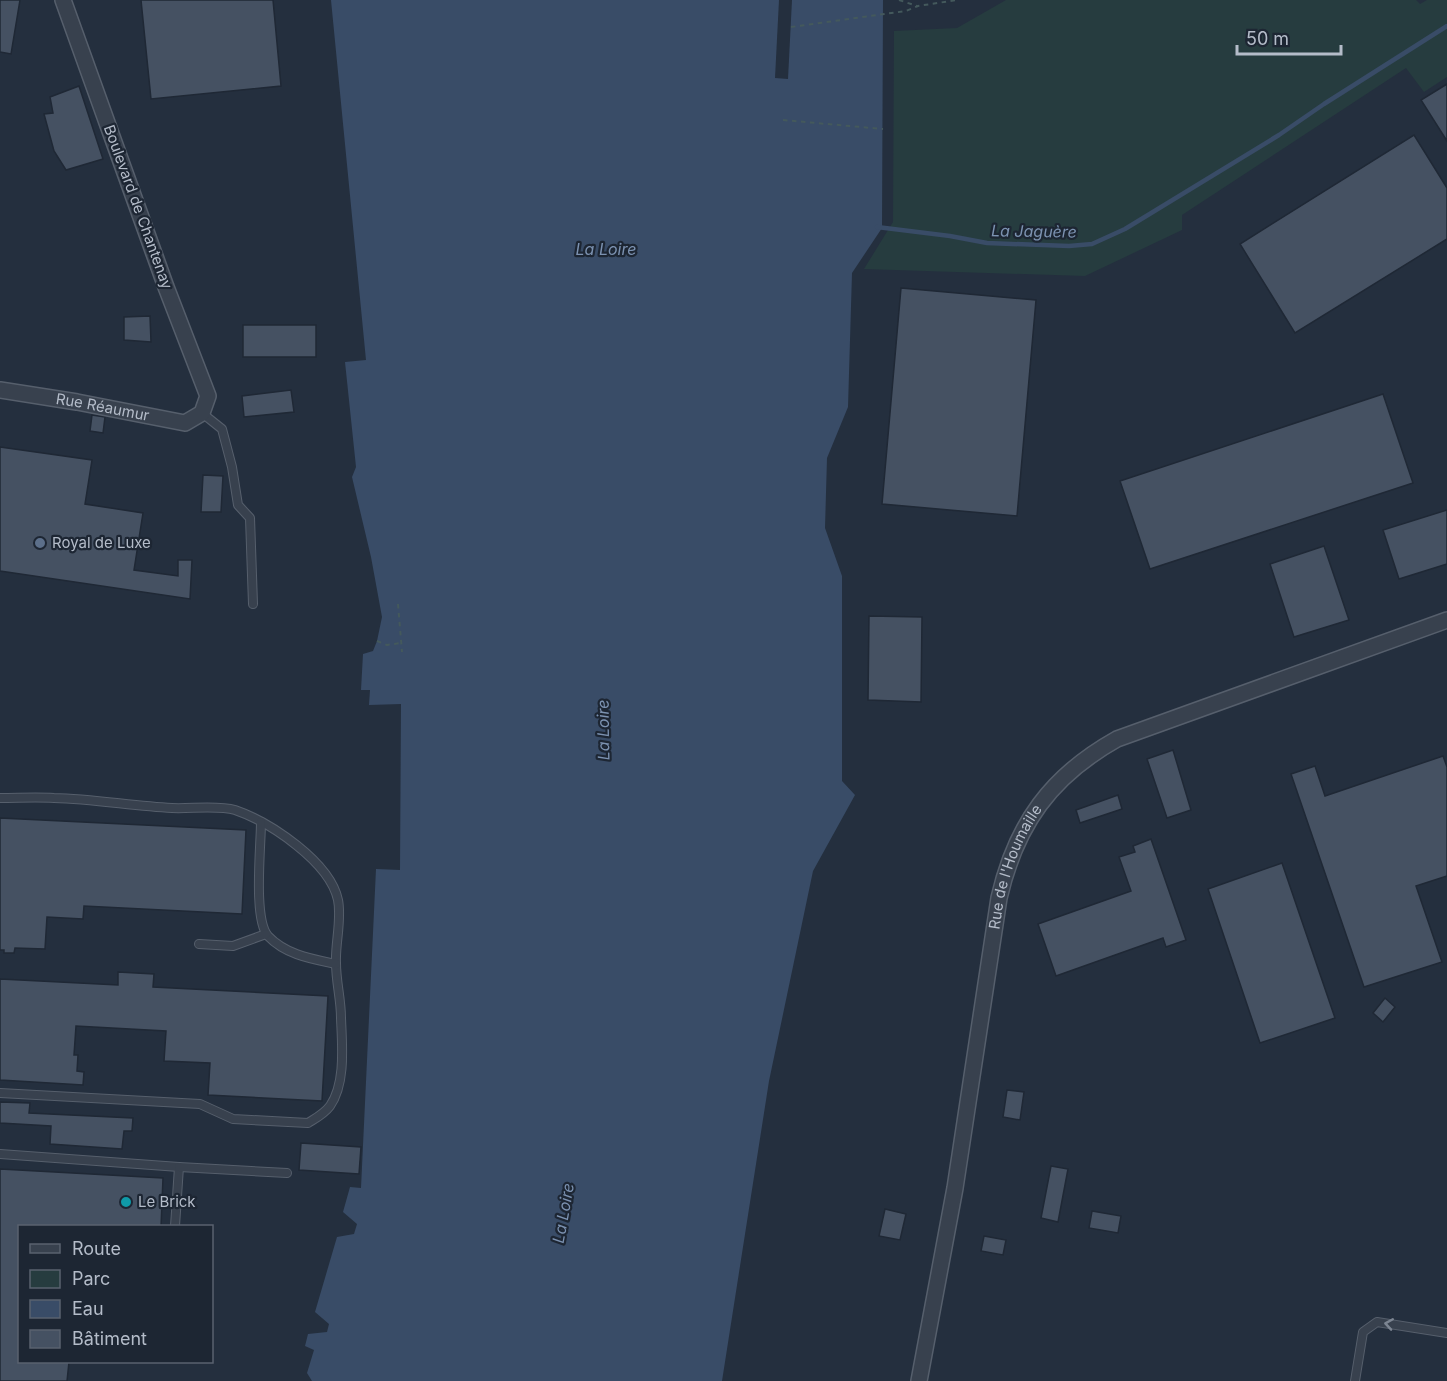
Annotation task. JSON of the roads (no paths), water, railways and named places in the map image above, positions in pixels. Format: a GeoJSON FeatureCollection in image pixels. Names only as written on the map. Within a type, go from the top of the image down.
{"type":"FeatureCollection","features":[{"type":"Feature","properties":{"kind":"street","name":"Boulevard de Chantenay"},"geometry":{"type":"LineString","coordinates":[[63,0],[166,287],[208,396],[202,413]]}},
{"type":"Feature","properties":{"kind":"street","name":"Rue Réaumur"},"geometry":{"type":"LineString","coordinates":[[0,390],[185,423],[202,413]]}},
{"type":"Feature","properties":{"kind":"street","name":"Rue de l'Houmaille"},"geometry":{"type":"LineString","coordinates":[[919,1381],[955,1188],[999,898],[1013,849],[1036,807],[1072,768],[1126,735],[1447,620]]}},
{"type":"Feature","properties":{"kind":"lane"},"geometry":{"type":"LineString","coordinates":[[202,413],[222,429],[232,467],[238,505],[250,518],[253,604]]}},
{"type":"Feature","properties":{"kind":"lane"},"geometry":{"type":"LineString","coordinates":[[0,798],[56,798],[173,808],[232,809],[261,822],[290,841],[328,877],[338,900],[336,964],[341,1004],[340,1075],[336,1095],[329,1107],[319,1117],[308,1123],[233,1119],[200,1104],[0,1093]]}},
{"type":"Feature","properties":{"kind":"lane"},"geometry":{"type":"LineString","coordinates":[[261,822],[259,910],[266,934],[281,947],[300,956],[336,964]]}},
{"type":"Feature","properties":{"kind":"lane"},"geometry":{"type":"LineString","coordinates":[[199,945],[233,946],[266,934]]}},
{"type":"Feature","properties":{"kind":"lane"},"geometry":{"type":"LineString","coordinates":[[0,1154],[288,1173]]}},
{"type":"Feature","properties":{"kind":"lane"},"geometry":{"type":"LineString","coordinates":[[175,1225],[179,1167]]}},
{"type":"Feature","properties":{"kind":"lane"},"geometry":{"type":"LineString","coordinates":[[1354,1381],[1363,1332],[1377,1322],[1447,1333]]}},
{"type":"Feature","properties":{"kind":"water","name":"La Loire"},"geometry":{"type":"Polygon","coordinates":[[[331,0],[883,0],[882,228],[852,273],[848,407],[827,458],[825,528],[842,576],[842,781],[855,795],[813,871],[769,1081],[722,1381],[312,1381],[307,1373],[314,1350],[305,1346],[308,1334],[327,1332],[329,1324],[315,1312],[337,1237],[354,1234],[357,1224],[343,1212],[350,1187],[361,1188],[376,869],[400,870],[401,704],[369,705],[370,690],[361,690],[363,654],[373,651],[382,617],[371,557],[352,477],[356,467],[345,362],[366,360],[331,0]]]}},
{"type":"Feature","properties":{"kind":"waterway","name":"La Jaguère"},"geometry":{"type":"LineString","coordinates":[[877,227],[987,243],[1069,246],[1092,244],[1125,229],[1279,135],[1447,26]]}},
{"type":"Feature","properties":{"kind":"place","name":"Royal de Luxe"},"geometry":{"type":"Point","coordinates":[40,543]}},
{"type":"Feature","properties":{"kind":"place","name":"Le Brick"},"geometry":{"type":"Point","coordinates":[126,1202]}}]}
